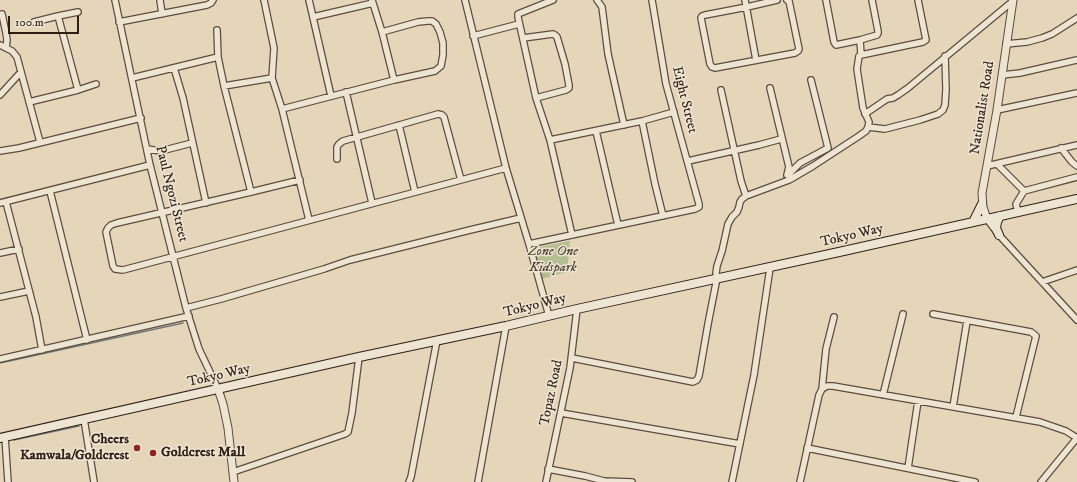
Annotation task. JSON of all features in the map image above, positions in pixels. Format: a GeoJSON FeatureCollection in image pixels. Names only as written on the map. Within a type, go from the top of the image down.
{"type":"FeatureCollection","features":[{"type":"Feature","properties":{"kind":"main road","name":"Tokyo Way"},"geometry":{"type":"LineString","coordinates":[[3,438],[359,357],[506,326],[717,278],[770,268],[1077,199]]}},
{"type":"Feature","properties":{"kind":"main road"},"geometry":{"type":"LineString","coordinates":[[982,204],[997,222],[996,228],[999,234]]}},
{"type":"Feature","properties":{"kind":"main road"},"geometry":{"type":"LineString","coordinates":[[973,222],[982,204]]}},
{"type":"Feature","properties":{"kind":"street","name":"Paul Ngozi Street"},"geometry":{"type":"LineString","coordinates":[[115,0],[150,165],[186,308],[199,349],[218,389]]}},
{"type":"Feature","properties":{"kind":"street"},"geometry":{"type":"LineString","coordinates":[[160,0],[162,14]]}},
{"type":"Feature","properties":{"kind":"street"},"geometry":{"type":"LineString","coordinates":[[119,22],[207,5],[213,0]]}},
{"type":"Feature","properties":{"kind":"street"},"geometry":{"type":"LineString","coordinates":[[264,0],[274,48],[272,78],[282,109],[309,220]]}},
{"type":"Feature","properties":{"kind":"street"},"geometry":{"type":"LineString","coordinates":[[309,0],[331,96]]}},
{"type":"Feature","properties":{"kind":"street"},"geometry":{"type":"LineString","coordinates":[[465,0],[506,168],[549,316]]}},
{"type":"Feature","properties":{"kind":"street"},"geometry":{"type":"LineString","coordinates":[[553,0],[518,14],[518,17],[536,98],[550,140],[572,235]]}},
{"type":"Feature","properties":{"kind":"street"},"geometry":{"type":"LineString","coordinates":[[597,0],[602,7],[608,54],[624,125]]}},
{"type":"Feature","properties":{"kind":"street","name":"Eight Street"},"geometry":{"type":"LineString","coordinates":[[652,0],[666,84],[699,204],[699,207],[695,209],[663,216]]}},
{"type":"Feature","properties":{"kind":"street"},"geometry":{"type":"LineString","coordinates":[[745,0],[756,60]]}},
{"type":"Feature","properties":{"kind":"street"},"geometry":{"type":"LineString","coordinates":[[778,0],[705,15],[701,18],[710,64],[712,67],[714,68],[795,53],[798,51],[799,49],[789,1],[787,0]]}},
{"type":"Feature","properties":{"kind":"street"},"geometry":{"type":"LineString","coordinates":[[826,0],[834,42],[836,44],[860,40],[877,35],[878,33],[872,0]]}},
{"type":"Feature","properties":{"kind":"street"},"geometry":{"type":"LineString","coordinates":[[861,55],[923,42],[926,40],[918,0]]}},
{"type":"Feature","properties":{"kind":"street"},"geometry":{"type":"LineString","coordinates":[[865,114],[887,99],[898,95],[1013,0]]}},
{"type":"Feature","properties":{"kind":"street","name":"Nationalist Road"},"geometry":{"type":"LineString","coordinates":[[982,204],[982,193],[997,110],[1013,0]]}},
{"type":"Feature","properties":{"kind":"street"},"geometry":{"type":"LineString","coordinates":[[313,17],[372,2],[382,32],[394,80]]}},
{"type":"Feature","properties":{"kind":"street"},"geometry":{"type":"LineString","coordinates":[[34,22],[78,12]]}},
{"type":"Feature","properties":{"kind":"street"},"geometry":{"type":"LineString","coordinates":[[2,14],[7,40],[6,48]]}},
{"type":"Feature","properties":{"kind":"street"},"geometry":{"type":"LineString","coordinates":[[58,16],[78,90]]}},
{"type":"Feature","properties":{"kind":"street"},"geometry":{"type":"LineString","coordinates":[[1006,44],[1028,42],[1042,38],[1052,34],[1077,18]]}},
{"type":"Feature","properties":{"kind":"street"},"geometry":{"type":"LineString","coordinates":[[282,109],[394,80],[435,72],[441,66],[444,55],[443,43],[440,32],[436,24],[432,21],[418,22],[382,32]]}},
{"type":"Feature","properties":{"kind":"street"},"geometry":{"type":"LineString","coordinates":[[473,36],[519,24]]}},
{"type":"Feature","properties":{"kind":"street"},"geometry":{"type":"LineString","coordinates":[[217,30],[218,57],[224,86],[251,192]]}},
{"type":"Feature","properties":{"kind":"street"},"geometry":{"type":"LineString","coordinates":[[523,38],[553,34],[556,35],[569,84],[569,88],[566,90],[536,98]]}},
{"type":"Feature","properties":{"kind":"street"},"geometry":{"type":"LineString","coordinates":[[572,358],[694,382],[697,380],[717,278],[717,266],[728,224],[737,212],[742,199],[746,196],[789,180],[866,131],[868,127],[869,122],[863,108],[857,69],[859,56],[861,55],[860,40]]}},
{"type":"Feature","properties":{"kind":"street"},"geometry":{"type":"LineString","coordinates":[[0,44],[17,57],[40,142]]}},
{"type":"Feature","properties":{"kind":"street"},"geometry":{"type":"LineString","coordinates":[[868,127],[885,129],[920,120],[938,114],[943,110],[945,105],[946,89],[945,56]]}},
{"type":"Feature","properties":{"kind":"street"},"geometry":{"type":"LineString","coordinates":[[132,78],[218,57]]}},
{"type":"Feature","properties":{"kind":"street"},"geometry":{"type":"LineString","coordinates":[[1002,75],[1020,73],[1077,60]]}},
{"type":"Feature","properties":{"kind":"street"},"geometry":{"type":"LineString","coordinates":[[174,68],[183,98],[206,203]]}},
{"type":"Feature","properties":{"kind":"street"},"geometry":{"type":"LineString","coordinates":[[0,95],[21,72]]}},
{"type":"Feature","properties":{"kind":"street"},"geometry":{"type":"LineString","coordinates":[[224,86],[272,78]]}},
{"type":"Feature","properties":{"kind":"street"},"geometry":{"type":"LineString","coordinates":[[771,187],[784,178],[800,163],[828,148],[811,80]]}},
{"type":"Feature","properties":{"kind":"street"},"geometry":{"type":"LineString","coordinates":[[29,102],[96,84]]}},
{"type":"Feature","properties":{"kind":"street"},"geometry":{"type":"LineString","coordinates":[[770,88],[781,139],[789,167],[788,174]]}},
{"type":"Feature","properties":{"kind":"street"},"geometry":{"type":"LineString","coordinates":[[720,90],[746,196]]}},
{"type":"Feature","properties":{"kind":"street"},"geometry":{"type":"LineString","coordinates":[[346,92],[372,203]]}},
{"type":"Feature","properties":{"kind":"street"},"geometry":{"type":"LineString","coordinates":[[997,110],[1077,93]]}},
{"type":"Feature","properties":{"kind":"street"},"geometry":{"type":"LineString","coordinates":[[550,140],[642,121],[674,112]]}},
{"type":"Feature","properties":{"kind":"street"},"geometry":{"type":"LineString","coordinates":[[337,158],[337,147],[343,141],[438,114],[444,117],[460,180]]}},
{"type":"Feature","properties":{"kind":"street"},"geometry":{"type":"LineString","coordinates":[[0,151],[19,148],[141,118]]}},
{"type":"Feature","properties":{"kind":"street"},"geometry":{"type":"LineString","coordinates":[[529,244],[663,216],[642,121]]}},
{"type":"Feature","properties":{"kind":"street"},"geometry":{"type":"LineString","coordinates":[[399,125],[415,192]]}},
{"type":"Feature","properties":{"kind":"street"},"geometry":{"type":"LineString","coordinates":[[596,130],[618,225]]}},
{"type":"Feature","properties":{"kind":"street"},"geometry":{"type":"LineString","coordinates":[[688,161],[781,139]]}},
{"type":"Feature","properties":{"kind":"street"},"geometry":{"type":"LineString","coordinates":[[147,150],[161,151],[192,143]]}},
{"type":"Feature","properties":{"kind":"street"},"geometry":{"type":"LineString","coordinates":[[987,166],[1077,145]]}},
{"type":"Feature","properties":{"kind":"street"},"geometry":{"type":"LineString","coordinates":[[1061,148],[1077,166]]}},
{"type":"Feature","properties":{"kind":"street"},"geometry":{"type":"LineString","coordinates":[[997,164],[1024,191]]}},
{"type":"Feature","properties":{"kind":"street"},"geometry":{"type":"LineString","coordinates":[[42,350],[36,317],[19,249],[3,202],[150,165]]}},
{"type":"Feature","properties":{"kind":"street"},"geometry":{"type":"LineString","coordinates":[[300,180],[111,225],[106,232],[113,266],[115,269],[123,270],[506,168]]}},
{"type":"Feature","properties":{"kind":"street"},"geometry":{"type":"LineString","coordinates":[[1018,212],[1016,204],[1024,191],[1077,177]]}},
{"type":"Feature","properties":{"kind":"street"},"geometry":{"type":"LineString","coordinates":[[50,191],[87,340]]}},
{"type":"Feature","properties":{"kind":"street"},"geometry":{"type":"LineString","coordinates":[[994,217],[999,234],[1077,320]]}},
{"type":"Feature","properties":{"kind":"street"},"geometry":{"type":"LineString","coordinates":[[186,308],[324,269],[350,260],[521,218]]}},
{"type":"Feature","properties":{"kind":"street"},"geometry":{"type":"LineString","coordinates":[[0,253],[19,249]]}},
{"type":"Feature","properties":{"kind":"street"},"geometry":{"type":"LineString","coordinates":[[732,482],[754,375],[770,268]]}},
{"type":"Feature","properties":{"kind":"street"},"geometry":{"type":"LineString","coordinates":[[1042,282],[1077,270]]}},
{"type":"Feature","properties":{"kind":"street"},"geometry":{"type":"LineString","coordinates":[[0,298],[29,291]]}},
{"type":"Feature","properties":{"kind":"street","name":"Topaz Road"},"geometry":{"type":"LineString","coordinates":[[546,482],[572,358],[577,309]]}},
{"type":"Feature","properties":{"kind":"street"},"geometry":{"type":"LineString","coordinates":[[883,394],[903,314]]}},
{"type":"Feature","properties":{"kind":"street"},"geometry":{"type":"LineString","coordinates":[[933,314],[1031,332],[1036,336],[1016,417]]}},
{"type":"Feature","properties":{"kind":"street"},"geometry":{"type":"LineString","coordinates":[[0,359],[189,316]]}},
{"type":"Feature","properties":{"kind":"street"},"geometry":{"type":"LineString","coordinates":[[800,482],[819,395],[822,389],[826,349],[834,317]]}},
{"type":"Feature","properties":{"kind":"street"},"geometry":{"type":"LineString","coordinates":[[953,407],[967,321]]}},
{"type":"Feature","properties":{"kind":"street"},"geometry":{"type":"LineString","coordinates":[[478,482],[506,326]]}},
{"type":"Feature","properties":{"kind":"street"},"geometry":{"type":"LineString","coordinates":[[409,482],[437,340]]}},
{"type":"Feature","properties":{"kind":"street"},"geometry":{"type":"LineString","coordinates":[[233,472],[348,432],[352,413],[359,357]]}},
{"type":"Feature","properties":{"kind":"street"},"geometry":{"type":"LineString","coordinates":[[822,389],[827,386],[833,386],[1016,417],[1040,422],[1066,431],[1077,438],[1041,482]]}},
{"type":"Feature","properties":{"kind":"street"},"geometry":{"type":"LineString","coordinates":[[218,389],[228,428],[234,482]]}},
{"type":"Feature","properties":{"kind":"street"},"geometry":{"type":"LineString","coordinates":[[908,468],[918,401]]}},
{"type":"Feature","properties":{"kind":"street"},"geometry":{"type":"LineString","coordinates":[[561,412],[740,444]]}},
{"type":"Feature","properties":{"kind":"street"},"geometry":{"type":"LineString","coordinates":[[84,419],[94,482]]}},
{"type":"Feature","properties":{"kind":"street"},"geometry":{"type":"LineString","coordinates":[[3,438],[8,482]]}},
{"type":"Feature","properties":{"kind":"street"},"geometry":{"type":"LineString","coordinates":[[807,448],[975,482]]}},
{"type":"Feature","properties":{"kind":"street"},"geometry":{"type":"LineString","coordinates":[[548,469],[604,481],[632,482]]}},
{"type":"Feature","properties":{"kind":"green space","name":"Zone One Kidspark"},"geometry":{"type":"Polygon","coordinates":[[[570,241],[567,272],[542,279],[534,248],[570,241]]]}},
{"type":"Feature","properties":{"kind":"waterway"},"geometry":{"type":"LineString","coordinates":[[0,363],[183,323]]}},
{"type":"Feature","properties":{"kind":"waterway"},"geometry":{"type":"LineString","coordinates":[[14,440],[79,426]]}},
{"type":"Feature","properties":{"kind":"place","name":"Cheers Kamwala/Goldcrest"},"geometry":{"type":"Point","coordinates":[137,448]}},
{"type":"Feature","properties":{"kind":"place","name":"Goldcrest Mall"},"geometry":{"type":"Point","coordinates":[153,453]}}]}
